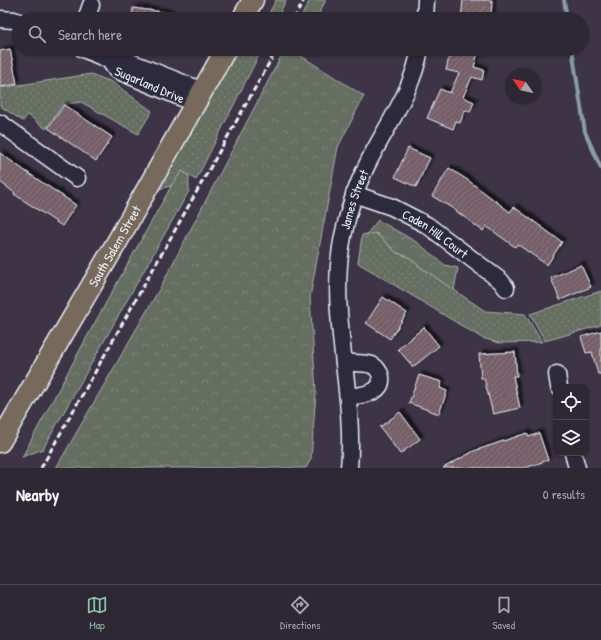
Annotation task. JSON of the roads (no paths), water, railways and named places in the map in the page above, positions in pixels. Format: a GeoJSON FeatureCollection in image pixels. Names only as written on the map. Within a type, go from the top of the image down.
{"type":"FeatureCollection","features":[{"type":"Feature","properties":{"kind":"main road"},"geometry":{"type":"LineString","coordinates":[[246,12],[253,0]]}},
{"type":"Feature","properties":{"kind":"main road","name":"South Salem Street"},"geometry":{"type":"LineString","coordinates":[[0,442],[222,56]]}},
{"type":"Feature","properties":{"kind":"street"},"geometry":{"type":"LineString","coordinates":[[425,12],[426,0]]}},
{"type":"Feature","properties":{"kind":"street"},"geometry":{"type":"LineString","coordinates":[[0,19],[12,20]]}},
{"type":"Feature","properties":{"kind":"street","name":"Sugarland Drive"},"geometry":{"type":"LineString","coordinates":[[99,56],[109,60],[116,70],[199,97]]}},
{"type":"Feature","properties":{"kind":"street","name":"James Street"},"geometry":{"type":"LineString","coordinates":[[349,468],[351,436],[338,311],[338,286],[343,238],[354,194],[366,167],[402,102],[416,68],[419,56]]}},
{"type":"Feature","properties":{"kind":"street"},"geometry":{"type":"LineString","coordinates":[[0,123],[77,178]]}},
{"type":"Feature","properties":{"kind":"street","name":"Caden Hill Court"},"geometry":{"type":"LineString","coordinates":[[354,194],[392,207],[427,225],[501,281],[506,288]]}},
{"type":"Feature","properties":{"kind":"street"},"geometry":{"type":"LineString","coordinates":[[344,363],[364,363],[371,365],[380,372],[381,378],[380,384],[376,390],[368,394],[348,397]]}},
{"type":"Feature","properties":{"kind":"street"},"geometry":{"type":"LineString","coordinates":[[574,456],[577,468]]}},
{"type":"Feature","properties":{"kind":"waterway"},"geometry":{"type":"LineString","coordinates":[[564,0],[566,12]]}},
{"type":"Feature","properties":{"kind":"waterway"},"geometry":{"type":"LineString","coordinates":[[573,56],[585,132],[601,168]]}},
{"type":"Feature","properties":{"kind":"railway"},"geometry":{"type":"LineString","coordinates":[[298,12],[304,0]]}},
{"type":"Feature","properties":{"kind":"railway"},"geometry":{"type":"LineString","coordinates":[[41,468],[273,56]]}}]}
